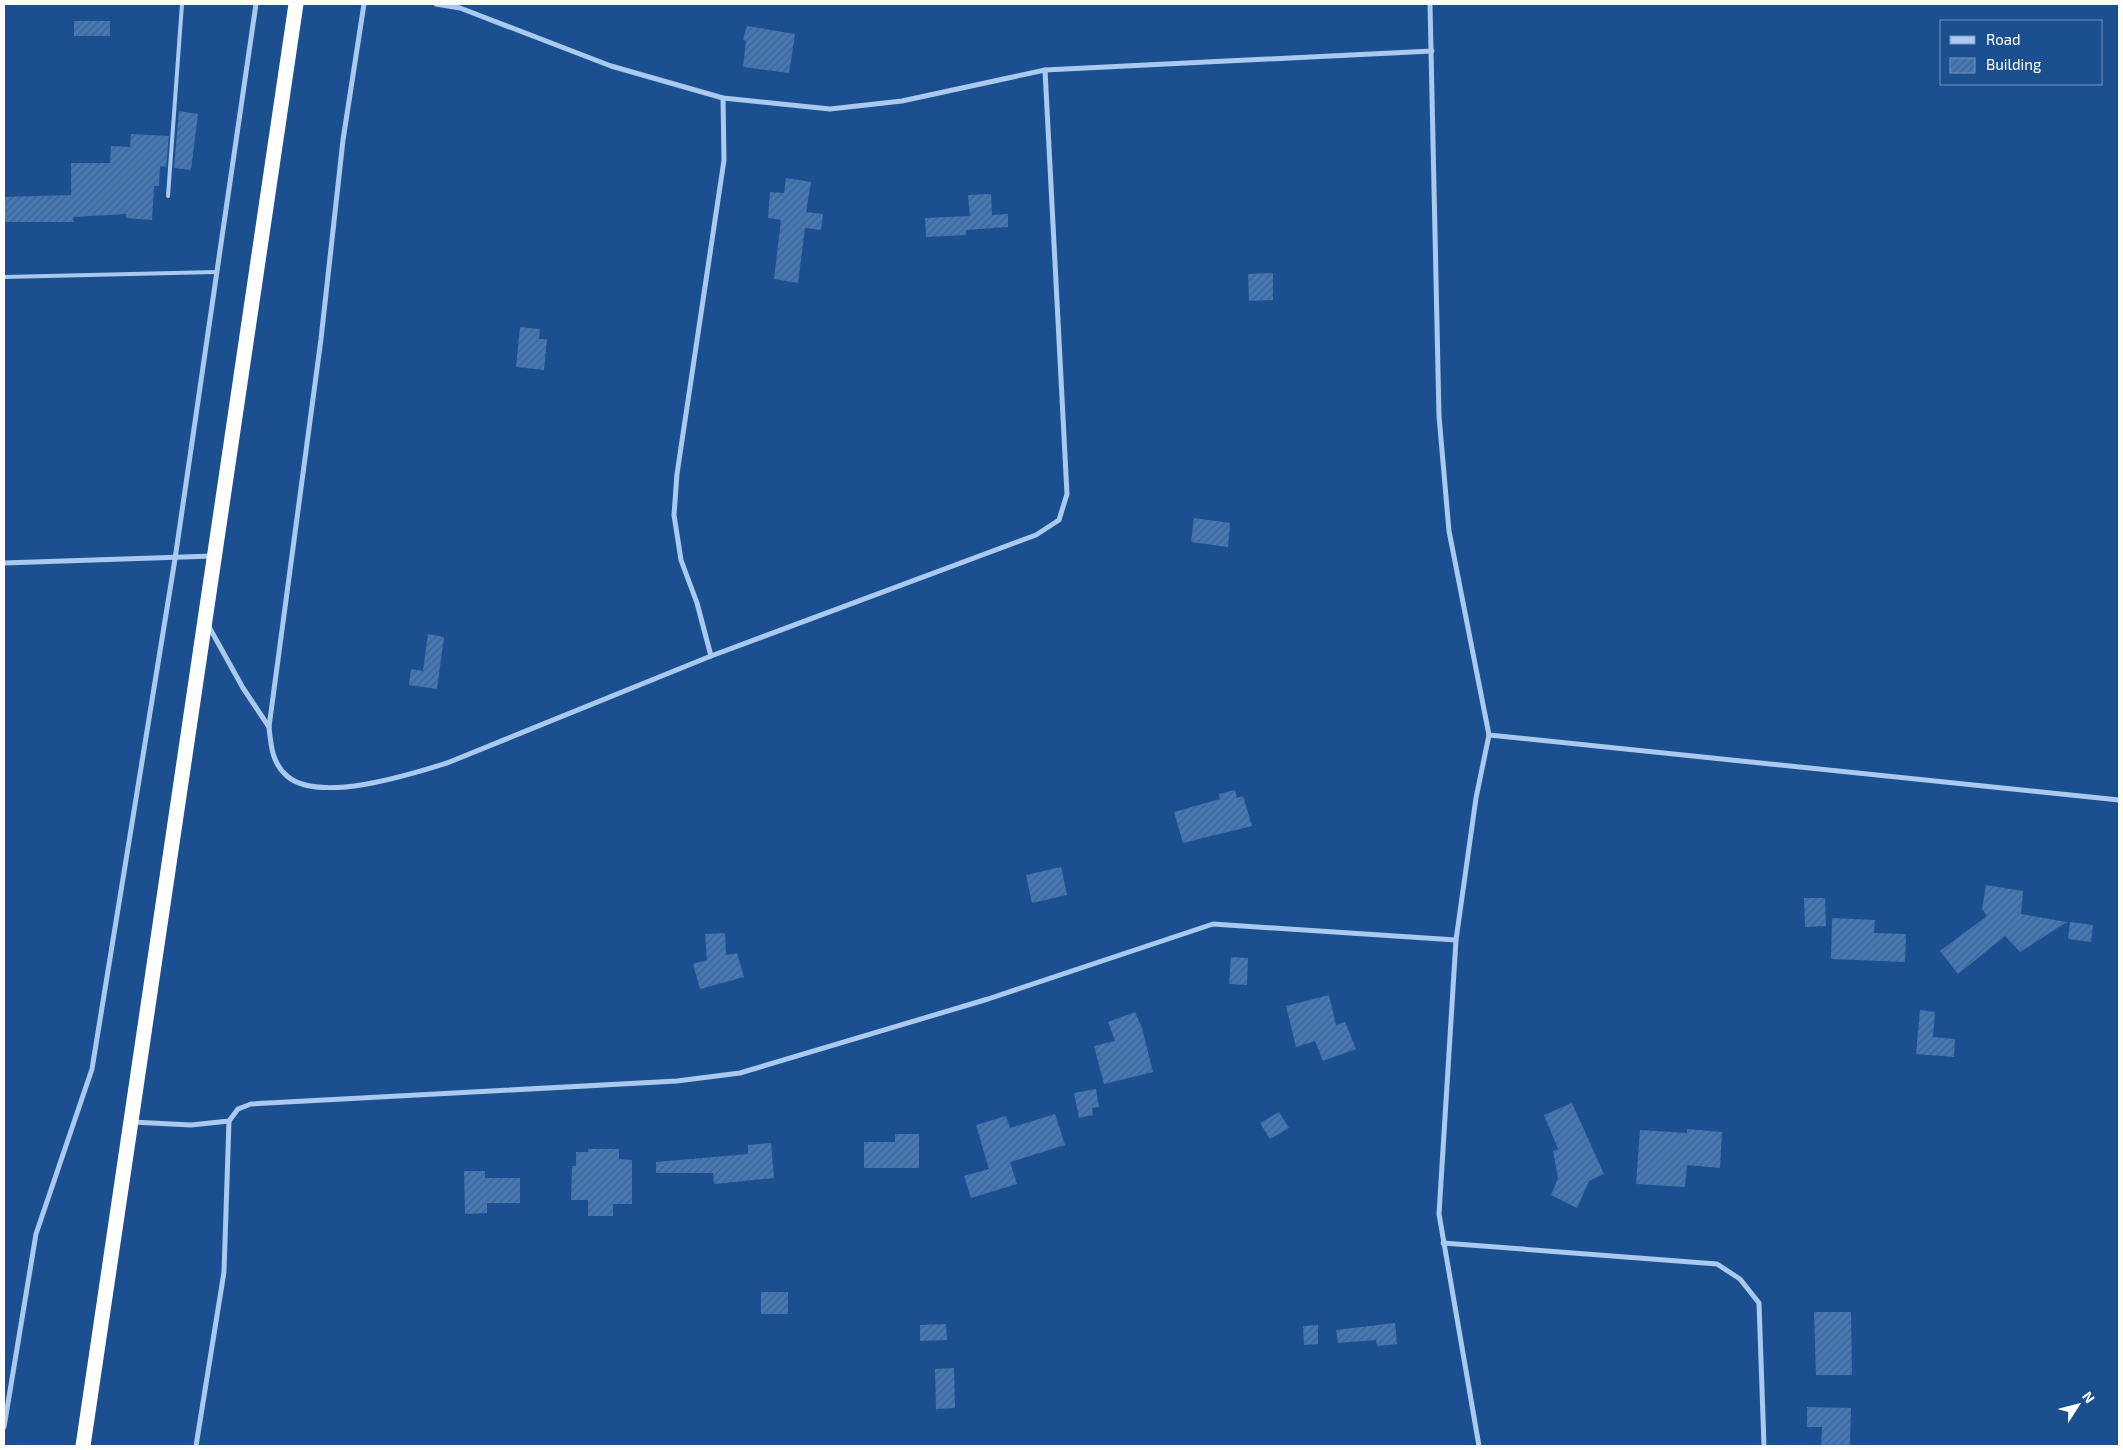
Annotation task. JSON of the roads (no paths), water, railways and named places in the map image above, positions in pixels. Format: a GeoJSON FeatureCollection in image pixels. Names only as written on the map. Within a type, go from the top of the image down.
{"type":"FeatureCollection","features":[{"type":"Feature","properties":{"kind":"highway"},"geometry":{"type":"LineString","coordinates":[[83,1446],[296,4]]}},
{"type":"Feature","properties":{"kind":"street"},"geometry":{"type":"LineString","coordinates":[[4,1428],[36,1234],[92,1069],[175,559],[256,4]]}},
{"type":"Feature","properties":{"kind":"street"},"geometry":{"type":"LineString","coordinates":[[364,4],[343,140],[321,338],[269,727],[273,756],[287,777],[297,782],[318,786],[363,786],[447,763],[711,656],[1036,535],[1059,520],[1066,494],[1045,70]]}},
{"type":"Feature","properties":{"kind":"street"},"geometry":{"type":"LineString","coordinates":[[436,4],[460,8],[611,66],[723,98],[830,109],[902,102],[1045,70],[1432,51]]}},
{"type":"Feature","properties":{"kind":"street"},"geometry":{"type":"LineString","coordinates":[[1430,4],[1440,426],[1449,531],[1489,735],[1476,798],[1456,940],[1439,1214],[1479,1446]]}},
{"type":"Feature","properties":{"kind":"street"},"geometry":{"type":"LineString","coordinates":[[711,656],[698,603],[681,560],[674,515],[677,474],[724,160],[723,98]]}},
{"type":"Feature","properties":{"kind":"street"},"geometry":{"type":"LineString","coordinates":[[4,564],[175,559],[214,556]]}},
{"type":"Feature","properties":{"kind":"street"},"geometry":{"type":"LineString","coordinates":[[205,620],[243,688],[269,727]]}},
{"type":"Feature","properties":{"kind":"street"},"geometry":{"type":"LineString","coordinates":[[1489,735],[2119,800]]}},
{"type":"Feature","properties":{"kind":"street"},"geometry":{"type":"LineString","coordinates":[[196,1446],[224,1272],[229,1121],[238,1109],[251,1104],[659,1082],[740,1074],[988,999],[1213,924],[1456,940]]}},
{"type":"Feature","properties":{"kind":"street"},"geometry":{"type":"LineString","coordinates":[[132,1122],[191,1124],[229,1121]]}},
{"type":"Feature","properties":{"kind":"street"},"geometry":{"type":"LineString","coordinates":[[1443,1243],[1717,1264],[1740,1279],[1760,1304],[1764,1446]]}},
{"type":"Feature","properties":{"kind":"lane"},"geometry":{"type":"LineString","coordinates":[[168,196],[182,4]]}},
{"type":"Feature","properties":{"kind":"lane"},"geometry":{"type":"LineString","coordinates":[[4,276],[216,272]]}}]}
